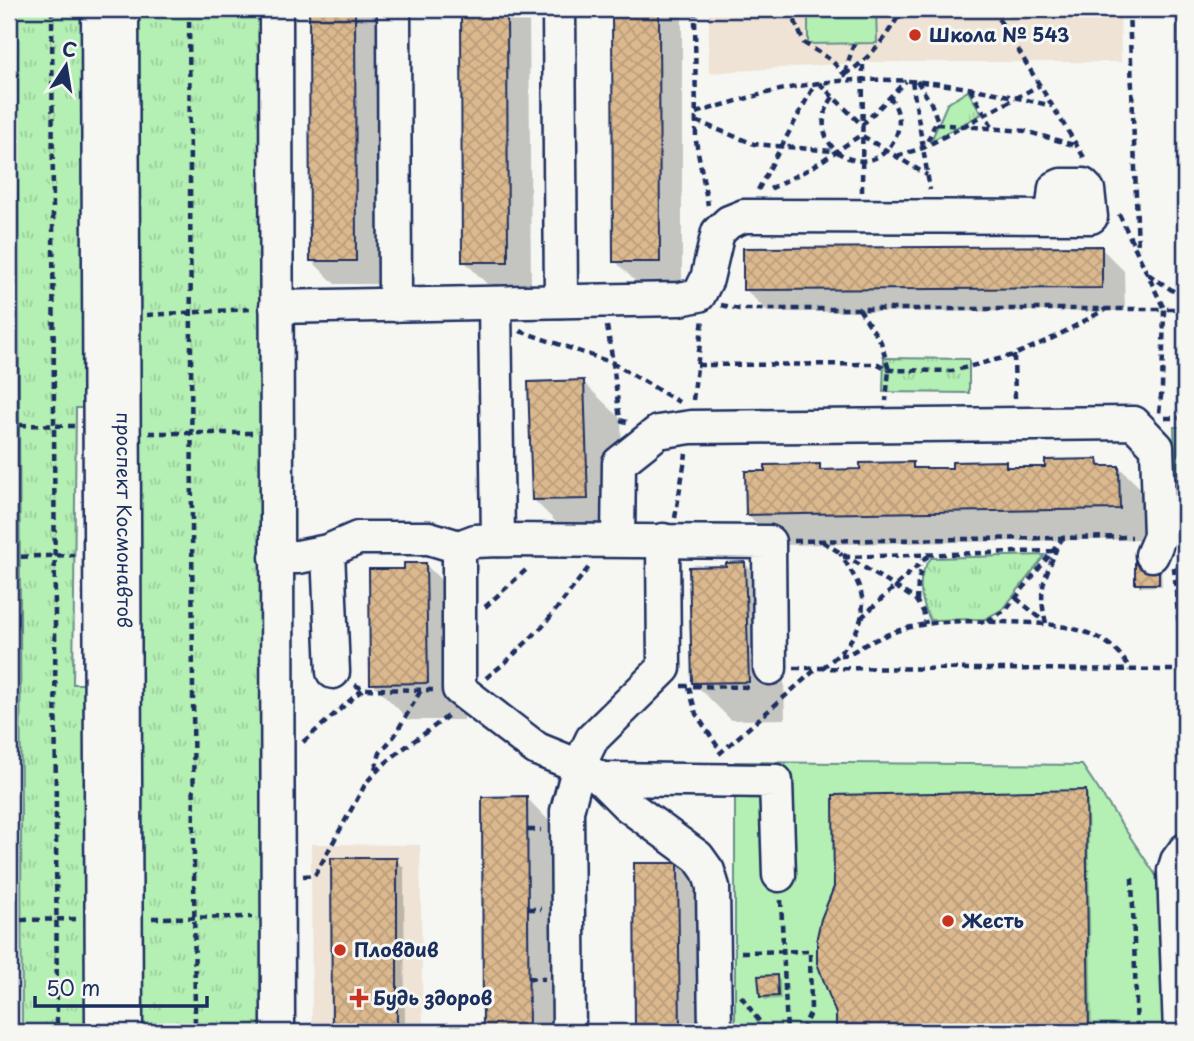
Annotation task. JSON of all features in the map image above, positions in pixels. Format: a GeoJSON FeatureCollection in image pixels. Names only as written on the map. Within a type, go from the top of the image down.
{"type":"FeatureCollection","features":[{"type":"Feature","properties":{"kind":"street","name":"проспект Космонавтов"},"geometry":{"type":"LineString","coordinates":[[98,9],[102,1032]]}},
{"type":"Feature","properties":{"kind":"street","name":"проспект Космонавтов"},"geometry":{"type":"LineString","coordinates":[[122,9],[126,1032]]}},
{"type":"Feature","properties":{"kind":"street"},"geometry":{"type":"LineString","coordinates":[[276,9],[278,1032]]}},
{"type":"Feature","properties":{"kind":"street"},"geometry":{"type":"LineString","coordinates":[[394,9],[396,305]]}},
{"type":"Feature","properties":{"kind":"street"},"geometry":{"type":"LineString","coordinates":[[559,9],[561,301]]}},
{"type":"Feature","properties":{"kind":"street"},"geometry":{"type":"LineString","coordinates":[[276,307],[396,305],[495,312],[561,301],[680,299],[699,295],[707,279],[718,232],[729,222],[744,216],[1052,216]]}},
{"type":"Feature","properties":{"kind":"street"},"geometry":{"type":"LineString","coordinates":[[495,312],[498,540]]}},
{"type":"Feature","properties":{"kind":"street"},"geometry":{"type":"LineString","coordinates":[[618,540],[619,463],[658,432],[692,419],[1015,425],[1134,423],[1157,447],[1162,552]]}},
{"type":"Feature","properties":{"kind":"street"},"geometry":{"type":"LineString","coordinates":[[276,557],[298,557],[328,551],[358,538],[429,538],[459,547],[475,541],[498,540],[769,542],[770,668]]}},
{"type":"Feature","properties":{"kind":"street"},"geometry":{"type":"LineString","coordinates":[[667,541],[678,681],[592,739],[596,759],[626,804],[698,857],[708,871],[713,887],[715,1032]]}},
{"type":"Feature","properties":{"kind":"street"},"geometry":{"type":"LineString","coordinates":[[459,547],[464,692],[537,749],[689,780],[776,780],[779,875]]}},
{"type":"Feature","properties":{"kind":"street"},"geometry":{"type":"LineString","coordinates":[[328,551],[333,672]]}},
{"type":"Feature","properties":{"kind":"street"},"geometry":{"type":"LineString","coordinates":[[569,1032],[567,811],[596,759]]}},
{"type":"Feature","properties":{"kind":"street"},"geometry":{"type":"LineString","coordinates":[[1180,1032],[1174,871],[1185,850]]}},
{"type":"Feature","properties":{"kind":"path"},"geometry":{"type":"LineString","coordinates":[[52,9],[57,1032]]}},
{"type":"Feature","properties":{"kind":"path"},"geometry":{"type":"LineString","coordinates":[[189,9],[195,1032]]}},
{"type":"Feature","properties":{"kind":"path"},"geometry":{"type":"LineString","coordinates":[[695,9],[696,141],[710,211]]}},
{"type":"Feature","properties":{"kind":"path"},"geometry":{"type":"LineString","coordinates":[[790,9],[804,43],[831,60],[850,80]]}},
{"type":"Feature","properties":{"kind":"path"},"geometry":{"type":"LineString","coordinates":[[845,74],[863,63],[878,48],[903,9]]}},
{"type":"Feature","properties":{"kind":"path"},"geometry":{"type":"LineString","coordinates":[[1129,9],[1138,254]]}},
{"type":"Feature","properties":{"kind":"path"},"geometry":{"type":"LineString","coordinates":[[845,74],[854,43]]}},
{"type":"Feature","properties":{"kind":"path"},"geometry":{"type":"LineString","coordinates":[[862,217],[863,63]]}},
{"type":"Feature","properties":{"kind":"path"},"geometry":{"type":"LineString","coordinates":[[696,113],[762,94],[817,83],[863,79],[912,81],[970,88],[1054,107]]}},
{"type":"Feature","properties":{"kind":"path"},"geometry":{"type":"LineString","coordinates":[[862,125],[890,97],[912,81]]}},
{"type":"Feature","properties":{"kind":"path"},"geometry":{"type":"LineString","coordinates":[[912,81],[931,103],[937,119],[924,147]]}},
{"type":"Feature","properties":{"kind":"path"},"geometry":{"type":"LineString","coordinates":[[912,81],[935,217]]}},
{"type":"Feature","properties":{"kind":"path"},"geometry":{"type":"LineString","coordinates":[[817,83],[862,125]]}},
{"type":"Feature","properties":{"kind":"path"},"geometry":{"type":"LineString","coordinates":[[817,83],[756,193],[783,183],[861,135]]}},
{"type":"Feature","properties":{"kind":"path"},"geometry":{"type":"LineString","coordinates":[[897,156],[924,147],[1040,85]]}},
{"type":"Feature","properties":{"kind":"path"},"geometry":{"type":"LineString","coordinates":[[970,88],[993,128]]}},
{"type":"Feature","properties":{"kind":"path"},"geometry":{"type":"LineString","coordinates":[[833,97],[827,105],[823,125],[825,135],[836,151],[844,157],[862,161],[887,150],[898,134],[895,105],[890,97]]}},
{"type":"Feature","properties":{"kind":"path"},"geometry":{"type":"LineString","coordinates":[[696,121],[745,142],[836,151]]}},
{"type":"Feature","properties":{"kind":"path"},"geometry":{"type":"LineString","coordinates":[[936,124],[1038,133],[1078,146]]}},
{"type":"Feature","properties":{"kind":"path"},"geometry":{"type":"LineString","coordinates":[[861,135],[927,174]]}},
{"type":"Feature","properties":{"kind":"path"},"geometry":{"type":"LineString","coordinates":[[1147,273],[1185,299]]}},
{"type":"Feature","properties":{"kind":"path"},"geometry":{"type":"LineString","coordinates":[[603,301],[620,420],[658,432]]}},
{"type":"Feature","properties":{"kind":"path"},"geometry":{"type":"LineString","coordinates":[[717,304],[739,309],[1164,309],[1159,418],[1185,418]]}},
{"type":"Feature","properties":{"kind":"path"},"geometry":{"type":"LineString","coordinates":[[139,316],[276,307]]}},
{"type":"Feature","properties":{"kind":"path"},"geometry":{"type":"LineString","coordinates":[[859,309],[881,342],[889,370]]}},
{"type":"Feature","properties":{"kind":"path"},"geometry":{"type":"LineString","coordinates":[[697,365],[878,364],[889,370],[952,370],[1014,355],[1107,309]]}},
{"type":"Feature","properties":{"kind":"path"},"geometry":{"type":"LineString","coordinates":[[495,312],[613,363],[692,419]]}},
{"type":"Feature","properties":{"kind":"path"},"geometry":{"type":"LineString","coordinates":[[667,541],[692,419],[704,314]]}},
{"type":"Feature","properties":{"kind":"path"},"geometry":{"type":"LineString","coordinates":[[1014,355],[1015,425]]}},
{"type":"Feature","properties":{"kind":"path"},"geometry":{"type":"LineString","coordinates":[[20,425],[80,426]]}},
{"type":"Feature","properties":{"kind":"path"},"geometry":{"type":"LineString","coordinates":[[141,433],[277,433]]}},
{"type":"Feature","properties":{"kind":"path"},"geometry":{"type":"LineString","coordinates":[[986,621],[1001,614],[1064,538]]}},
{"type":"Feature","properties":{"kind":"path"},"geometry":{"type":"LineString","coordinates":[[769,542],[1064,538],[1162,552],[1184,670],[1185,701]]}},
{"type":"Feature","properties":{"kind":"path"},"geometry":{"type":"LineString","coordinates":[[299,876],[315,875],[374,773],[411,741],[447,716],[464,692],[544,625],[604,548],[618,540]]}},
{"type":"Feature","properties":{"kind":"path"},"geometry":{"type":"LineString","coordinates":[[460,630],[557,541]]}},
{"type":"Feature","properties":{"kind":"path"},"geometry":{"type":"LineString","coordinates":[[822,541],[918,602],[926,624]]}},
{"type":"Feature","properties":{"kind":"path"},"geometry":{"type":"LineString","coordinates":[[860,619],[930,554]]}},
{"type":"Feature","properties":{"kind":"path"},"geometry":{"type":"LineString","coordinates":[[843,555],[1050,554]]}},
{"type":"Feature","properties":{"kind":"path"},"geometry":{"type":"LineString","coordinates":[[1046,623],[1041,595],[1050,554]]}},
{"type":"Feature","properties":{"kind":"path"},"geometry":{"type":"LineString","coordinates":[[9,557],[81,555]]}},
{"type":"Feature","properties":{"kind":"path"},"geometry":{"type":"LineString","coordinates":[[689,780],[818,669],[840,655],[850,643],[863,604],[860,591],[843,555]]}},
{"type":"Feature","properties":{"kind":"path"},"geometry":{"type":"LineString","coordinates":[[918,602],[918,581],[924,562]]}},
{"type":"Feature","properties":{"kind":"path"},"geometry":{"type":"LineString","coordinates":[[1016,598],[1046,623]]}},
{"type":"Feature","properties":{"kind":"path"},"geometry":{"type":"LineString","coordinates":[[840,655],[893,632],[926,624],[986,621],[1046,623],[1099,639],[1120,653],[1130,670]]}},
{"type":"Feature","properties":{"kind":"path"},"geometry":{"type":"LineString","coordinates":[[678,681],[752,688],[752,668],[1184,670]]}},
{"type":"Feature","properties":{"kind":"path"},"geometry":{"type":"LineString","coordinates":[[333,672],[363,689],[464,692]]}},
{"type":"Feature","properties":{"kind":"path"},"geometry":{"type":"LineString","coordinates":[[678,681],[696,714],[728,761]]}},
{"type":"Feature","properties":{"kind":"path"},"geometry":{"type":"LineString","coordinates":[[299,747],[363,689]]}},
{"type":"Feature","properties":{"kind":"path"},"geometry":{"type":"LineString","coordinates":[[374,773],[380,753],[395,735],[421,690]]}},
{"type":"Feature","properties":{"kind":"path"},"geometry":{"type":"LineString","coordinates":[[779,875],[785,951],[787,1032]]}},
{"type":"Feature","properties":{"kind":"path"},"geometry":{"type":"LineString","coordinates":[[1132,878],[1137,1032]]}},
{"type":"Feature","properties":{"kind":"path"},"geometry":{"type":"LineString","coordinates":[[149,918],[262,917]]}},
{"type":"Feature","properties":{"kind":"path"},"geometry":{"type":"LineString","coordinates":[[21,920],[88,919]]}},
{"type":"Feature","properties":{"kind":"path"},"geometry":{"type":"LineString","coordinates":[[714,951],[810,951],[811,1011],[801,1032]]}},
{"type":"Feature","properties":{"kind":"path"},"geometry":{"type":"LineString","coordinates":[[738,992],[768,1032]]}},
{"type":"Feature","properties":{"kind":"shaded area","name":"Школа № 543"},"geometry":{"type":"Polygon","coordinates":[[[709,9],[1120,9],[1121,62],[867,62],[709,73],[709,9]]]}},
{"type":"Feature","properties":{"kind":"shaded area"},"geometry":{"type":"Polygon","coordinates":[[[311,844],[420,845],[423,1032],[312,1032],[311,844]]]}},
{"type":"Feature","properties":{"kind":"green space"},"geometry":{"type":"Polygon","coordinates":[[[17,9],[84,9],[86,408],[76,408],[73,684],[87,684],[89,1032],[22,1032],[17,9]]]}},
{"type":"Feature","properties":{"kind":"green space"},"geometry":{"type":"Polygon","coordinates":[[[134,9],[259,9],[262,1032],[138,1032],[134,9]]]}},
{"type":"Feature","properties":{"kind":"green space"},"geometry":{"type":"Polygon","coordinates":[[[808,9],[876,9],[877,43],[808,44],[808,9]]]}},
{"type":"Feature","properties":{"kind":"green space"},"geometry":{"type":"Polygon","coordinates":[[[968,91],[982,114],[931,141],[947,104],[968,91]]]}},
{"type":"Feature","properties":{"kind":"green space"},"geometry":{"type":"Polygon","coordinates":[[[884,358],[969,359],[969,393],[883,392],[884,358]]]}},
{"type":"Feature","properties":{"kind":"green space"},"geometry":{"type":"Polygon","coordinates":[[[1174,427],[1185,427],[1185,486],[1176,487],[1174,427]]]}},
{"type":"Feature","properties":{"kind":"green space"},"geometry":{"type":"Polygon","coordinates":[[[1045,555],[1004,608],[996,613],[985,619],[930,620],[924,604],[921,581],[931,558],[1045,555]]]}},
{"type":"Feature","properties":{"kind":"green space","name":"Жесть"},"geometry":{"type":"Polygon","coordinates":[[[735,762],[1082,765],[1157,877],[1165,1032],[735,1032],[735,762]]]}},
{"type":"Feature","properties":{"kind":"building"},"geometry":{"type":"Polygon","coordinates":[[[309,9],[355,9],[356,261],[310,261],[309,9]]]}},
{"type":"Feature","properties":{"kind":"building"},"geometry":{"type":"Polygon","coordinates":[[[461,9],[507,9],[508,262],[462,262],[461,9]]]}},
{"type":"Feature","properties":{"kind":"building"},"geometry":{"type":"Polygon","coordinates":[[[612,9],[659,9],[660,262],[613,262],[612,9]]]}},
{"type":"Feature","properties":{"kind":"building"},"geometry":{"type":"Polygon","coordinates":[[[1178,9],[1185,9],[1185,215],[1178,9]]]}},
{"type":"Feature","properties":{"kind":"building"},"geometry":{"type":"Polygon","coordinates":[[[1102,246],[1102,288],[743,290],[743,248],[1102,246]]]}},
{"type":"Feature","properties":{"kind":"building"},"geometry":{"type":"Polygon","coordinates":[[[584,380],[588,499],[532,500],[528,382],[584,380]]]}},
{"type":"Feature","properties":{"kind":"building"},"geometry":{"type":"Polygon","coordinates":[[[1098,459],[1099,466],[1119,466],[1120,509],[746,515],[745,471],[765,471],[765,465],[820,464],[820,470],[860,469],[860,463],[913,462],[913,468],[952,468],[952,462],[1006,461],[1006,467],[1045,467],[1045,460],[1098,459]]]}},
{"type":"Feature","properties":{"kind":"building"},"geometry":{"type":"Polygon","coordinates":[[[1159,559],[1159,584],[1135,584],[1135,560],[1159,559]]]}},
{"type":"Feature","properties":{"kind":"building"},"geometry":{"type":"Polygon","coordinates":[[[745,562],[749,682],[692,683],[689,567],[726,566],[726,563],[745,562]]]}},
{"type":"Feature","properties":{"kind":"building"},"geometry":{"type":"Polygon","coordinates":[[[404,563],[426,563],[428,683],[370,684],[369,569],[404,569],[404,563]]]}},
{"type":"Feature","properties":{"kind":"building"},"geometry":{"type":"Polygon","coordinates":[[[1086,790],[1089,1032],[836,1032],[836,1014],[817,963],[817,937],[821,919],[834,887],[833,795],[1086,790]]]}},
{"type":"Feature","properties":{"kind":"building"},"geometry":{"type":"Polygon","coordinates":[[[527,796],[529,1032],[483,1032],[482,797],[527,796]]]}},
{"type":"Feature","properties":{"kind":"building"},"geometry":{"type":"Polygon","coordinates":[[[331,858],[397,858],[397,1032],[332,1032],[331,858]]]}},
{"type":"Feature","properties":{"kind":"building"},"geometry":{"type":"Polygon","coordinates":[[[634,863],[678,863],[680,1032],[635,1032],[634,863]]]}},
{"type":"Feature","properties":{"kind":"building"},"geometry":{"type":"Polygon","coordinates":[[[777,975],[778,996],[760,997],[758,976],[777,975]]]}},
{"type":"Feature","properties":{"kind":"place","name":"Школа № 543"},"geometry":{"type":"Point","coordinates":[915,35]}},
{"type":"Feature","properties":{"kind":"place","name":"Жесть"},"geometry":{"type":"Point","coordinates":[948,921]}},
{"type":"Feature","properties":{"kind":"place","name":"Пловдив"},"geometry":{"type":"Point","coordinates":[340,950]}},
{"type":"Feature","properties":{"kind":"place","name":"Будь здоров"},"geometry":{"type":"Point","coordinates":[359,998]}}]}
